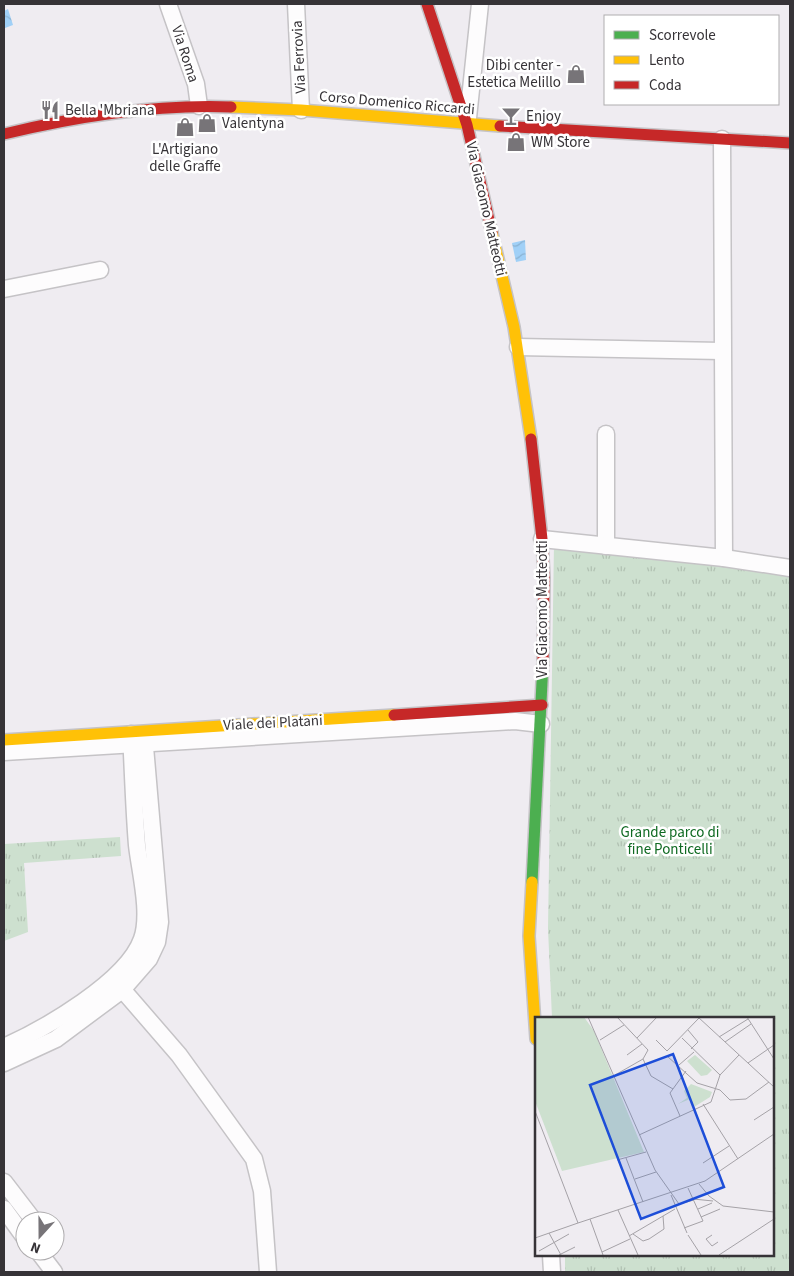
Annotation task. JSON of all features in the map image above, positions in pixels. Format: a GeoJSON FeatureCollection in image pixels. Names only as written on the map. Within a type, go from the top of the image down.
{"type":"FeatureCollection","features":[{"type":"Feature","properties":{"kind":"street","name":"Via Roma"},"geometry":{"type":"LineString","coordinates":[[168,4],[196,84],[199,106]]}},
{"type":"Feature","properties":{"kind":"street","name":"Via Ferrovia"},"geometry":{"type":"LineString","coordinates":[[296,4],[301,110]]}},
{"type":"Feature","properties":{"kind":"street","name":"Via Giacomo Matteotti"},"geometry":{"type":"LineString","coordinates":[[427,4],[467,125],[518,347],[542,539],[544,578],[542,705],[530,936],[535,1022]]}},
{"type":"Feature","properties":{"kind":"street"},"geometry":{"type":"LineString","coordinates":[[467,125],[480,4]]}},
{"type":"Feature","properties":{"kind":"street","name":"Corso Domenico Riccardi"},"geometry":{"type":"LineString","coordinates":[[4,134],[62,120],[140,109],[199,106],[301,110],[467,125],[790,143]]}},
{"type":"Feature","properties":{"kind":"street"},"geometry":{"type":"LineString","coordinates":[[722,139],[724,558]]}},
{"type":"Feature","properties":{"kind":"street"},"geometry":{"type":"LineString","coordinates":[[4,289],[100,270]]}},
{"type":"Feature","properties":{"kind":"street"},"geometry":{"type":"LineString","coordinates":[[518,347],[722,351]]}},
{"type":"Feature","properties":{"kind":"street"},"geometry":{"type":"LineString","coordinates":[[606,434],[606,546]]}},
{"type":"Feature","properties":{"kind":"street"},"geometry":{"type":"LineString","coordinates":[[542,539],[724,558],[790,568]]}},
{"type":"Feature","properties":{"kind":"street","name":"Viale dei Platani"},"geometry":{"type":"LineString","coordinates":[[4,752],[542,705]]}},
{"type":"Feature","properties":{"kind":"street","name":"Viale dei Platani"},"geometry":{"type":"LineString","coordinates":[[4,740],[138,739],[505,722],[541,724]]}},
{"type":"Feature","properties":{"kind":"street"},"geometry":{"type":"LineString","coordinates":[[4,1063],[56,1039],[149,959],[157,942],[160,922],[138,739]]}},
{"type":"Feature","properties":{"kind":"street"},"geometry":{"type":"LineString","coordinates":[[4,1047],[48,1026],[118,984]]}},
{"type":"Feature","properties":{"kind":"street"},"geometry":{"type":"LineString","coordinates":[[118,984],[178,1055],[254,1159],[262,1191],[268,1272]]}},
{"type":"Feature","properties":{"kind":"street"},"geometry":{"type":"LineString","coordinates":[[4,1182],[26,1211]]}},
{"type":"Feature","properties":{"kind":"street"},"geometry":{"type":"LineString","coordinates":[[4,1210],[15,1225]]}},
{"type":"Feature","properties":{"kind":"street"},"geometry":{"type":"LineString","coordinates":[[551,1256],[552,1272]]}},
{"type":"Feature","properties":{"kind":"street"},"geometry":{"type":"LineString","coordinates":[[46,1261],[55,1272]]}},
{"type":"Feature","properties":{"kind":"green space","name":"Grande parco di fine Ponticelli"},"geometry":{"type":"Polygon","coordinates":[[[554,544],[790,575],[790,1272],[565,1272],[565,1256],[774,1256],[774,1017],[552,1017],[548,929],[554,544]]]}},
{"type":"Feature","properties":{"kind":"green space"},"geometry":{"type":"Polygon","coordinates":[[[120,837],[121,856],[24,863],[28,932],[4,941],[4,844],[120,837]]]}},
{"type":"Feature","properties":{"kind":"water"},"geometry":{"type":"Polygon","coordinates":[[[8,9],[13,25],[5,28],[4,11],[8,9]]]}},
{"type":"Feature","properties":{"kind":"water"},"geometry":{"type":"Polygon","coordinates":[[[525,240],[526,260],[516,262],[512,243],[525,240]]]}},
{"type":"Feature","properties":{"kind":"traffic: fast"},"geometry":{"type":"LineString","coordinates":[[532,882],[543,662]]}},
{"type":"Feature","properties":{"kind":"traffic: slow"},"geometry":{"type":"LineString","coordinates":[[231,107],[301,110],[500,126]]}},
{"type":"Feature","properties":{"kind":"traffic: slow"},"geometry":{"type":"LineString","coordinates":[[492,233],[514,327],[531,439]]}},
{"type":"Feature","properties":{"kind":"traffic: slow"},"geometry":{"type":"LineString","coordinates":[[4,740],[394,715]]}},
{"type":"Feature","properties":{"kind":"traffic: slow"},"geometry":{"type":"LineString","coordinates":[[532,882],[529,936],[535,1024]]}},
{"type":"Feature","properties":{"kind":"traffic: jam"},"geometry":{"type":"LineString","coordinates":[[427,4],[467,125],[492,233]]}},
{"type":"Feature","properties":{"kind":"traffic: jam"},"geometry":{"type":"LineString","coordinates":[[4,134],[88,117],[145,109],[231,107]]}},
{"type":"Feature","properties":{"kind":"traffic: jam"},"geometry":{"type":"LineString","coordinates":[[500,126],[790,143]]}},
{"type":"Feature","properties":{"kind":"traffic: jam"},"geometry":{"type":"LineString","coordinates":[[531,439],[542,539],[544,578],[543,662]]}},
{"type":"Feature","properties":{"kind":"traffic: jam"},"geometry":{"type":"LineString","coordinates":[[394,715],[542,705]]}},
{"type":"Feature","properties":{"kind":"place","name":"Dibi center - Estetica Melillo"},"geometry":{"type":"Point","coordinates":[576,74]}},
{"type":"Feature","properties":{"kind":"place","name":"Bella 'Mbriana"},"geometry":{"type":"Point","coordinates":[50,110]}},
{"type":"Feature","properties":{"kind":"place","name":"Enjoy"},"geometry":{"type":"Point","coordinates":[511,116]}},
{"type":"Feature","properties":{"kind":"place","name":"Valentyna"},"geometry":{"type":"Point","coordinates":[207,123]}},
{"type":"Feature","properties":{"kind":"place","name":"L'Artigiano delle Graffe"},"geometry":{"type":"Point","coordinates":[185,127]}},
{"type":"Feature","properties":{"kind":"place","name":"WM Store"},"geometry":{"type":"Point","coordinates":[516,142]}}]}
